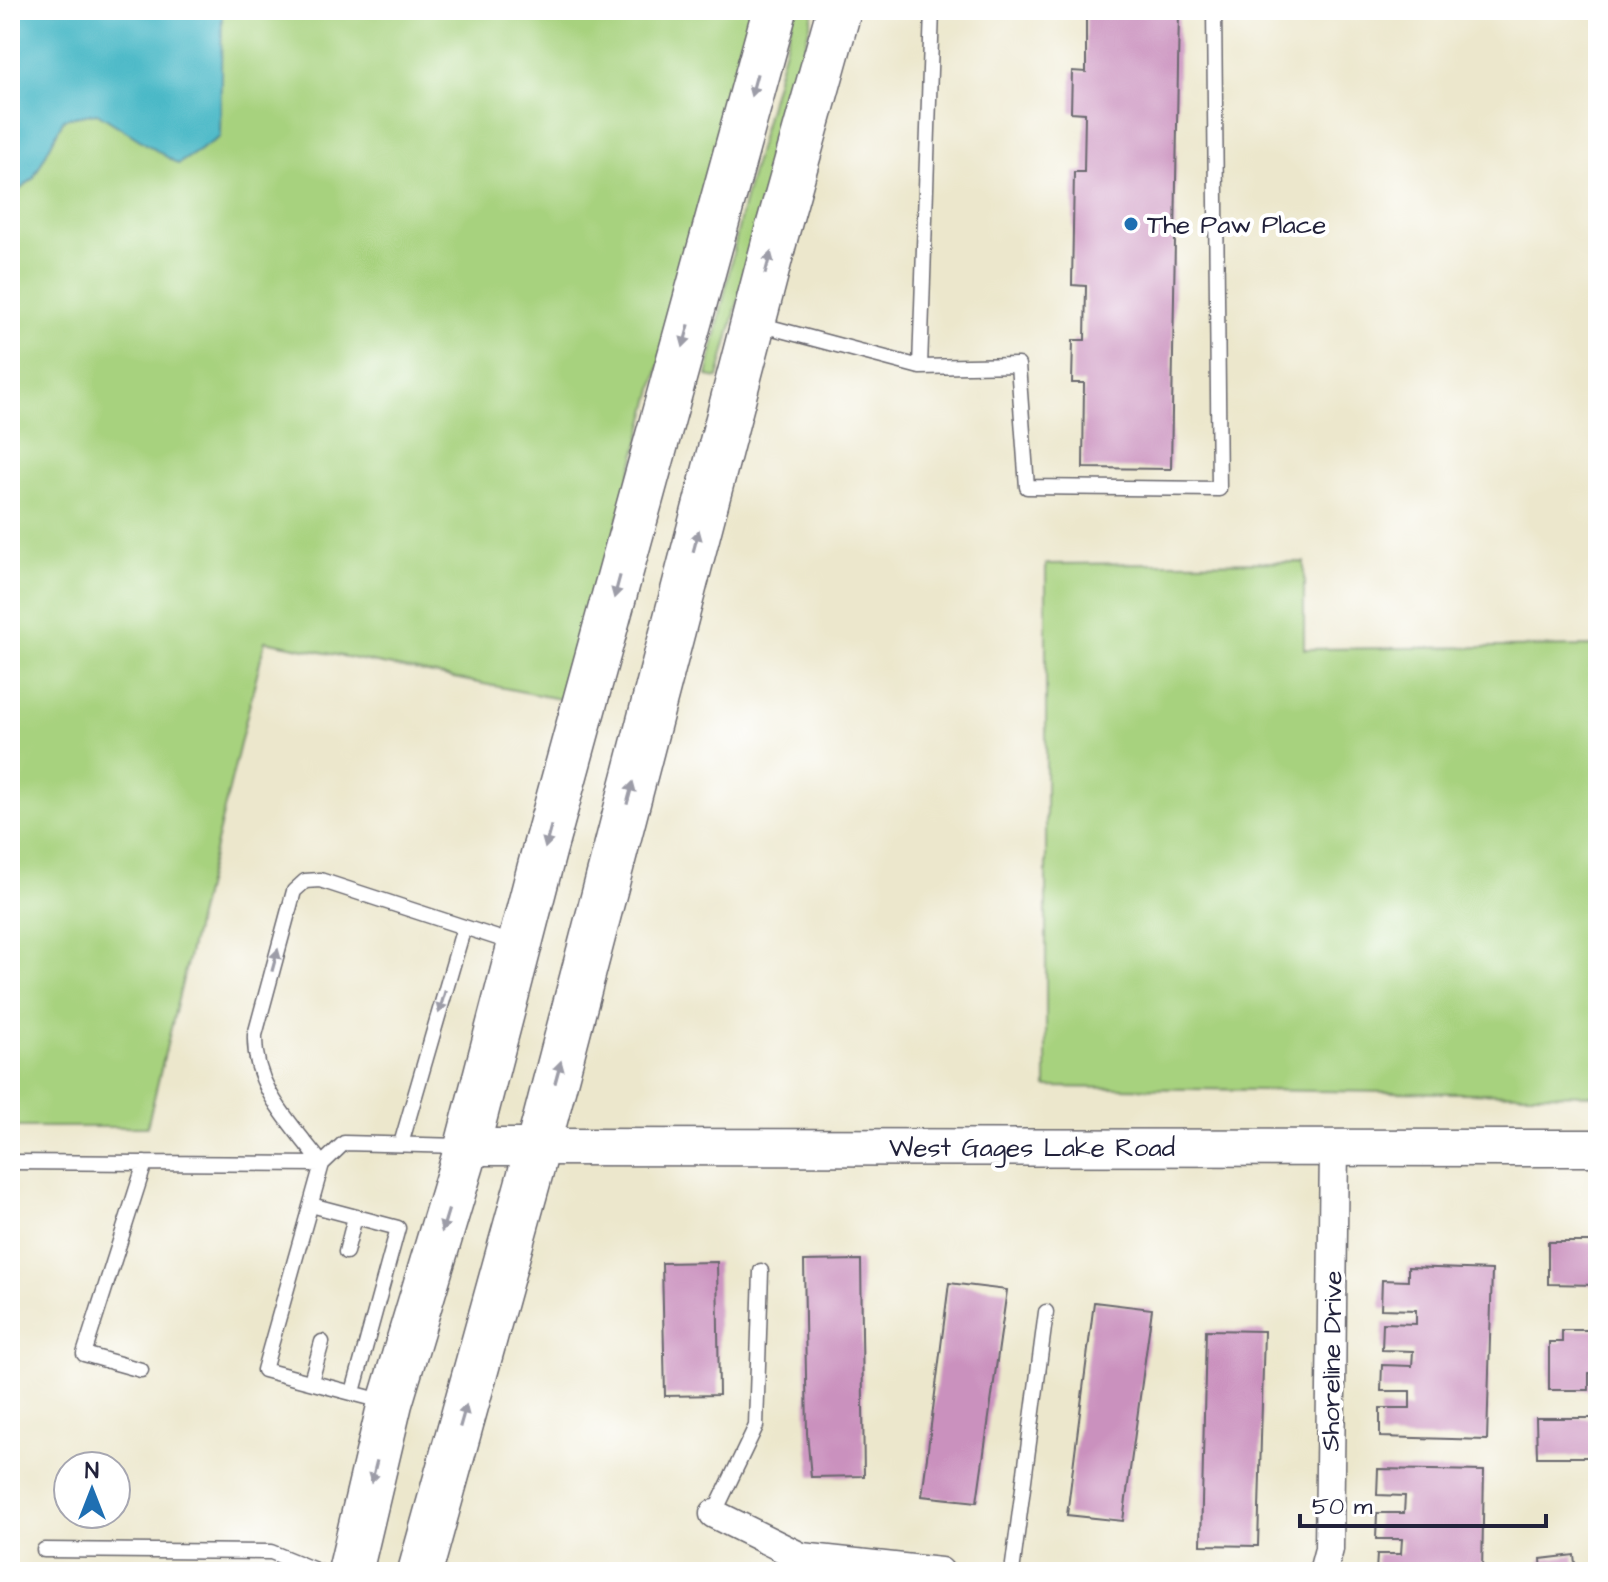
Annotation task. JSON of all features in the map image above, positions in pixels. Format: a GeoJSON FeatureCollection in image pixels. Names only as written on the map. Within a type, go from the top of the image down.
{"type":"FeatureCollection","features":[{"type":"Feature","properties":{"kind":"main road"},"geometry":{"type":"LineString","coordinates":[[350,1572],[372,1398],[467,1147],[519,945],[775,10]]}},
{"type":"Feature","properties":{"kind":"main road"},"geometry":{"type":"LineString","coordinates":[[420,1572],[538,1147],[752,323],[839,10]]}},
{"type":"Feature","properties":{"kind":"street","name":"West Gages Lake Road"},"geometry":{"type":"LineString","coordinates":[[467,1147],[1598,1148]]}},
{"type":"Feature","properties":{"kind":"street","name":"Shoreline Drive"},"geometry":{"type":"LineString","coordinates":[[1323,1572],[1329,1549],[1334,1148]]}},
{"type":"Feature","properties":{"kind":"street"},"geometry":{"type":"LineString","coordinates":[[714,1514],[801,1557],[940,1572]]}},
{"type":"Feature","properties":{"kind":"lane"},"geometry":{"type":"LineString","coordinates":[[920,367],[932,10]]}},
{"type":"Feature","properties":{"kind":"lane"},"geometry":{"type":"LineString","coordinates":[[752,323],[920,367],[1018,365],[1027,487],[1219,489],[1214,10]]}},
{"type":"Feature","properties":{"kind":"lane"},"geometry":{"type":"LineString","coordinates":[[322,1164],[271,1097],[257,1069],[255,1035],[294,891],[298,886],[305,881],[320,880],[519,945]]}},
{"type":"Feature","properties":{"kind":"lane"},"geometry":{"type":"LineString","coordinates":[[401,1144],[464,927]]}},
{"type":"Feature","properties":{"kind":"lane"},"geometry":{"type":"LineString","coordinates":[[311,1205],[398,1228],[372,1398],[264,1370],[322,1164],[344,1143],[467,1147]]}},
{"type":"Feature","properties":{"kind":"lane"},"geometry":{"type":"LineString","coordinates":[[10,1162],[322,1164]]}},
{"type":"Feature","properties":{"kind":"lane"},"geometry":{"type":"LineString","coordinates":[[141,1370],[84,1354],[145,1163]]}},
{"type":"Feature","properties":{"kind":"lane"},"geometry":{"type":"LineString","coordinates":[[346,1252],[355,1217]]}},
{"type":"Feature","properties":{"kind":"lane"},"geometry":{"type":"LineString","coordinates":[[714,1514],[756,1426],[761,1271]]}},
{"type":"Feature","properties":{"kind":"lane"},"geometry":{"type":"LineString","coordinates":[[1012,1572],[1046,1312]]}},
{"type":"Feature","properties":{"kind":"lane"},"geometry":{"type":"LineString","coordinates":[[311,1381],[322,1342]]}},
{"type":"Feature","properties":{"kind":"lane"},"geometry":{"type":"LineString","coordinates":[[44,1550],[271,1552],[320,1572]]}},
{"type":"Feature","properties":{"kind":"green space"},"geometry":{"type":"Polygon","coordinates":[[[10,10],[754,10],[570,701],[265,641],[147,1127],[10,1127],[10,10]]]}},
{"type":"Feature","properties":{"kind":"green space"},"geometry":{"type":"Polygon","coordinates":[[[795,10],[814,10],[718,378],[707,376],[743,206],[795,10]]]}},
{"type":"Feature","properties":{"kind":"green space"},"geometry":{"type":"Polygon","coordinates":[[[1304,562],[1304,649],[1598,646],[1598,1095],[1046,1087],[1046,564],[1304,562]]]}},
{"type":"Feature","properties":{"kind":"water"},"geometry":{"type":"Polygon","coordinates":[[[10,10],[222,10],[220,137],[178,164],[97,113],[64,119],[33,179],[10,197],[10,10]]]}},
{"type":"Feature","properties":{"kind":"building"},"geometry":{"type":"Polygon","coordinates":[[[1086,10],[1179,10],[1171,469],[1083,468],[1084,383],[1072,383],[1073,340],[1085,340],[1086,286],[1072,285],[1074,172],[1084,172],[1085,113],[1071,112],[1072,71],[1086,72],[1086,10]]]}},
{"type":"Feature","properties":{"kind":"building"},"geometry":{"type":"Polygon","coordinates":[[[1548,1242],[1598,1242],[1598,1285],[1548,1284],[1548,1242]]]}},
{"type":"Feature","properties":{"kind":"building"},"geometry":{"type":"Polygon","coordinates":[[[861,1260],[864,1476],[811,1477],[807,1433],[804,1261],[861,1260]]]}},
{"type":"Feature","properties":{"kind":"building"},"geometry":{"type":"Polygon","coordinates":[[[717,1262],[719,1395],[665,1396],[662,1263],[717,1262]]]}},
{"type":"Feature","properties":{"kind":"building"},"geometry":{"type":"Polygon","coordinates":[[[1408,1267],[1492,1270],[1487,1440],[1380,1437],[1380,1408],[1410,1408],[1410,1391],[1381,1391],[1382,1365],[1412,1366],[1413,1351],[1382,1350],[1383,1323],[1416,1324],[1416,1310],[1381,1309],[1382,1280],[1408,1281],[1408,1267]]]}},
{"type":"Feature","properties":{"kind":"building"},"geometry":{"type":"Polygon","coordinates":[[[949,1283],[1007,1290],[977,1502],[922,1496],[949,1283]]]}},
{"type":"Feature","properties":{"kind":"building"},"geometry":{"type":"Polygon","coordinates":[[[1094,1302],[1152,1309],[1123,1521],[1067,1515],[1094,1302]]]}},
{"type":"Feature","properties":{"kind":"building"},"geometry":{"type":"Polygon","coordinates":[[[1206,1330],[1264,1331],[1258,1546],[1201,1545],[1206,1330]]]}},
{"type":"Feature","properties":{"kind":"building"},"geometry":{"type":"Polygon","coordinates":[[[1562,1330],[1597,1330],[1598,1373],[1589,1373],[1589,1390],[1549,1390],[1549,1342],[1562,1342],[1562,1330]]]}},
{"type":"Feature","properties":{"kind":"building"},"geometry":{"type":"Polygon","coordinates":[[[1536,1418],[1598,1418],[1598,1457],[1537,1457],[1536,1418]]]}},
{"type":"Feature","properties":{"kind":"building"},"geometry":{"type":"Polygon","coordinates":[[[1378,1469],[1484,1471],[1482,1572],[1376,1572],[1377,1554],[1401,1554],[1402,1539],[1376,1539],[1377,1513],[1404,1513],[1405,1496],[1377,1495],[1378,1469]]]}},
{"type":"Feature","properties":{"kind":"building"},"geometry":{"type":"Polygon","coordinates":[[[1574,1555],[1576,1572],[1542,1572],[1541,1559],[1574,1555]]]}},
{"type":"Feature","properties":{"kind":"place","name":"The Paw Place"},"geometry":{"type":"Point","coordinates":[1131,224]}}]}
